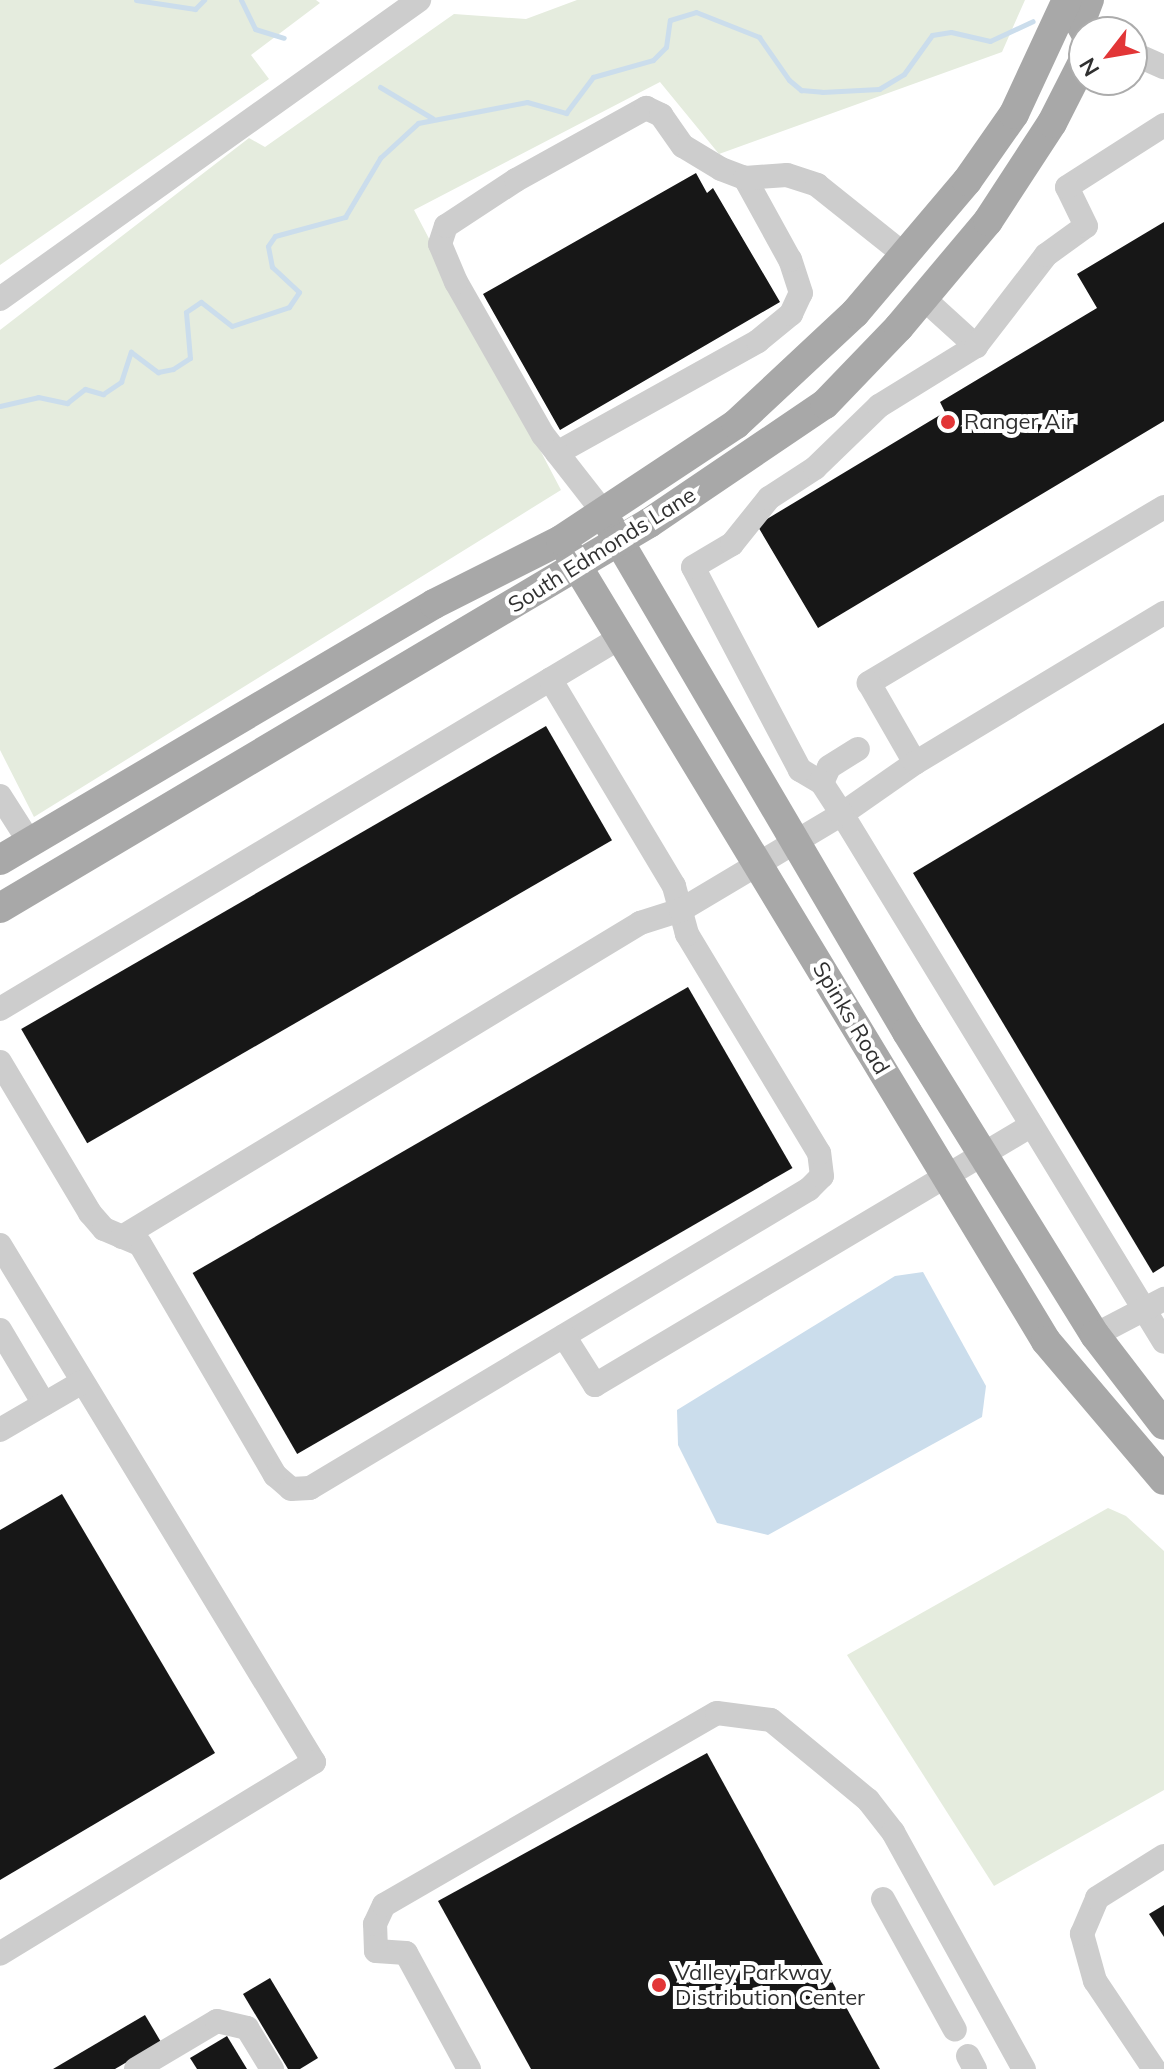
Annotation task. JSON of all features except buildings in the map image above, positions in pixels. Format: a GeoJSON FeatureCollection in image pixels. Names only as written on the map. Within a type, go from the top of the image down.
{"type":"FeatureCollection","features":[{"type":"Feature","properties":{"kind":"main road","name":"South Edmonds Lane"},"geometry":{"type":"LineString","coordinates":[[12,853],[434,604],[561,540],[759,405],[825,344],[906,256],[967,181],[1014,114],[1067,0]]}},
{"type":"Feature","properties":{"kind":"main road","name":"South Edmonds Lane"},"geometry":{"type":"LineString","coordinates":[[9,902],[618,542],[825,404],[923,298],[988,221],[1052,123],[1068,92]]}},
{"type":"Feature","properties":{"kind":"main road"},"geometry":{"type":"LineString","coordinates":[[923,298],[919,279],[964,215],[972,196],[967,181]]}},
{"type":"Feature","properties":{"kind":"main road","name":"Spinks Road"},"geometry":{"type":"LineString","coordinates":[[604,513],[618,542],[984,1157],[1095,1335],[1164,1425]]}},
{"type":"Feature","properties":{"kind":"main road","name":"Spinks Road"},"geometry":{"type":"LineString","coordinates":[[561,540],[1046,1341],[1163,1477]]}},
{"type":"Feature","properties":{"kind":"main road"},"geometry":{"type":"LineString","coordinates":[[9,902],[12,853]]}},
{"type":"Feature","properties":{"kind":"street"},"geometry":{"type":"LineString","coordinates":[[0,299],[419,0]]}},
{"type":"Feature","properties":{"kind":"street"},"geometry":{"type":"LineString","coordinates":[[604,513],[557,453],[456,282],[440,244],[446,226],[516,180],[646,108],[661,115],[683,146],[745,178],[787,175],[817,185],[906,256]]}},
{"type":"Feature","properties":{"kind":"street"},"geometry":{"type":"LineString","coordinates":[[1164,125],[1067,187],[1086,226],[1046,255],[976,346],[879,406],[815,468],[769,498],[732,544],[693,567],[800,770],[822,783],[1032,1125],[1155,1305],[1164,1342]]}},
{"type":"Feature","properties":{"kind":"street"},"geometry":{"type":"LineString","coordinates":[[557,453],[758,341],[791,314],[801,293],[790,260],[745,178]]}},
{"type":"Feature","properties":{"kind":"street"},"geometry":{"type":"LineString","coordinates":[[923,298],[976,346]]}},
{"type":"Feature","properties":{"kind":"street"},"geometry":{"type":"LineString","coordinates":[[915,763],[869,683],[1164,507]]}},
{"type":"Feature","properties":{"kind":"street"},"geometry":{"type":"LineString","coordinates":[[122,1237],[640,923],[681,910],[842,814],[915,763],[1164,613]]}},
{"type":"Feature","properties":{"kind":"street"},"geometry":{"type":"LineString","coordinates":[[0,1009],[621,637]]}},
{"type":"Feature","properties":{"kind":"street"},"geometry":{"type":"LineString","coordinates":[[0,1062],[90,1213],[104,1229],[140,1244],[275,1475],[291,1489],[310,1488],[809,1189],[822,1176],[819,1153],[687,934],[674,886],[550,679]]}},
{"type":"Feature","properties":{"kind":"street"},"geometry":{"type":"LineString","coordinates":[[822,783],[829,767],[858,749]]}},
{"type":"Feature","properties":{"kind":"street"},"geometry":{"type":"LineString","coordinates":[[0,796],[12,853]]}},
{"type":"Feature","properties":{"kind":"street"},"geometry":{"type":"LineString","coordinates":[[564,1336],[595,1385],[949,1179],[1032,1125]]}},
{"type":"Feature","properties":{"kind":"street"},"geometry":{"type":"LineString","coordinates":[[0,1245],[314,1762],[0,1954]]}},
{"type":"Feature","properties":{"kind":"street"},"geometry":{"type":"LineString","coordinates":[[1095,1335],[1155,1305]]}},
{"type":"Feature","properties":{"kind":"street"},"geometry":{"type":"LineString","coordinates":[[41,1313],[1,1335],[44,1404]]}},
{"type":"Feature","properties":{"kind":"street"},"geometry":{"type":"LineString","coordinates":[[0,1430],[82,1382]]}},
{"type":"Feature","properties":{"kind":"street"},"geometry":{"type":"LineString","coordinates":[[469,2069],[406,1953],[376,1951],[375,1924],[384,1905],[717,1713],[771,1720],[868,1800],[893,1832],[1024,2069]]}},
{"type":"Feature","properties":{"kind":"street"},"geometry":{"type":"LineString","coordinates":[[1154,2069],[1095,1981],[1082,1934],[1097,1898],[1164,1856]]}},
{"type":"Feature","properties":{"kind":"street"},"geometry":{"type":"LineString","coordinates":[[883,1899],[955,2030]]}},
{"type":"Feature","properties":{"kind":"street"},"geometry":{"type":"LineString","coordinates":[[918,1963],[955,1944]]}},
{"type":"Feature","properties":{"kind":"street"},"geometry":{"type":"LineString","coordinates":[[136,2069],[217,2021],[247,2028],[272,2069]]}},
{"type":"Feature","properties":{"kind":"shaded area"},"geometry":{"type":"Polygon","coordinates":[[[0,0],[316,0],[320,3],[251,55],[269,79],[0,265],[0,0]]]}},
{"type":"Feature","properties":{"kind":"shaded area"},"geometry":{"type":"Polygon","coordinates":[[[577,0],[1025,0],[1002,52],[719,154],[660,82],[414,210],[561,490],[34,817],[0,750],[0,330],[249,138],[265,147],[454,14],[526,19],[577,0]]]}},
{"type":"Feature","properties":{"kind":"shaded area"},"geometry":{"type":"Polygon","coordinates":[[[1108,1508],[1126,1516],[1164,1551],[1164,1790],[994,1886],[847,1655],[1108,1508]]]}},
{"type":"Feature","properties":{"kind":"water"},"geometry":{"type":"Polygon","coordinates":[[[923,1272],[986,1386],[982,1417],[768,1535],[717,1523],[678,1445],[677,1410],[895,1276],[923,1272]]]}},
{"type":"Feature","properties":{"kind":"waterway"},"geometry":{"type":"LineString","coordinates":[[136,0],[195,9],[204,0]]}},
{"type":"Feature","properties":{"kind":"waterway"},"geometry":{"type":"LineString","coordinates":[[241,0],[255,29],[284,38]]}},
{"type":"Feature","properties":{"kind":"waterway"},"geometry":{"type":"LineString","coordinates":[[0,406],[38,397],[67,403],[85,389],[103,394],[121,382],[131,352],[158,372],[173,369],[190,358],[186,312],[201,302],[232,326],[289,307],[299,292],[272,267],[268,246],[275,236],[345,217],[380,158],[418,123],[527,102],[566,113],[593,77],[653,60],[666,47],[670,20],[696,12],[759,37],[789,80],[801,90],[822,92],[879,89],[904,74],[932,35],[951,32],[990,41],[1033,21]]}},
{"type":"Feature","properties":{"kind":"waterway"},"geometry":{"type":"LineString","coordinates":[[380,87],[432,118]]}},
{"type":"Feature","properties":{"kind":"place","name":"Ranger Air"},"geometry":{"type":"Point","coordinates":[948,422]}},
{"type":"Feature","properties":{"kind":"place","name":"Valley Parkway Distribution Center"},"geometry":{"type":"Point","coordinates":[659,1985]}}]}
